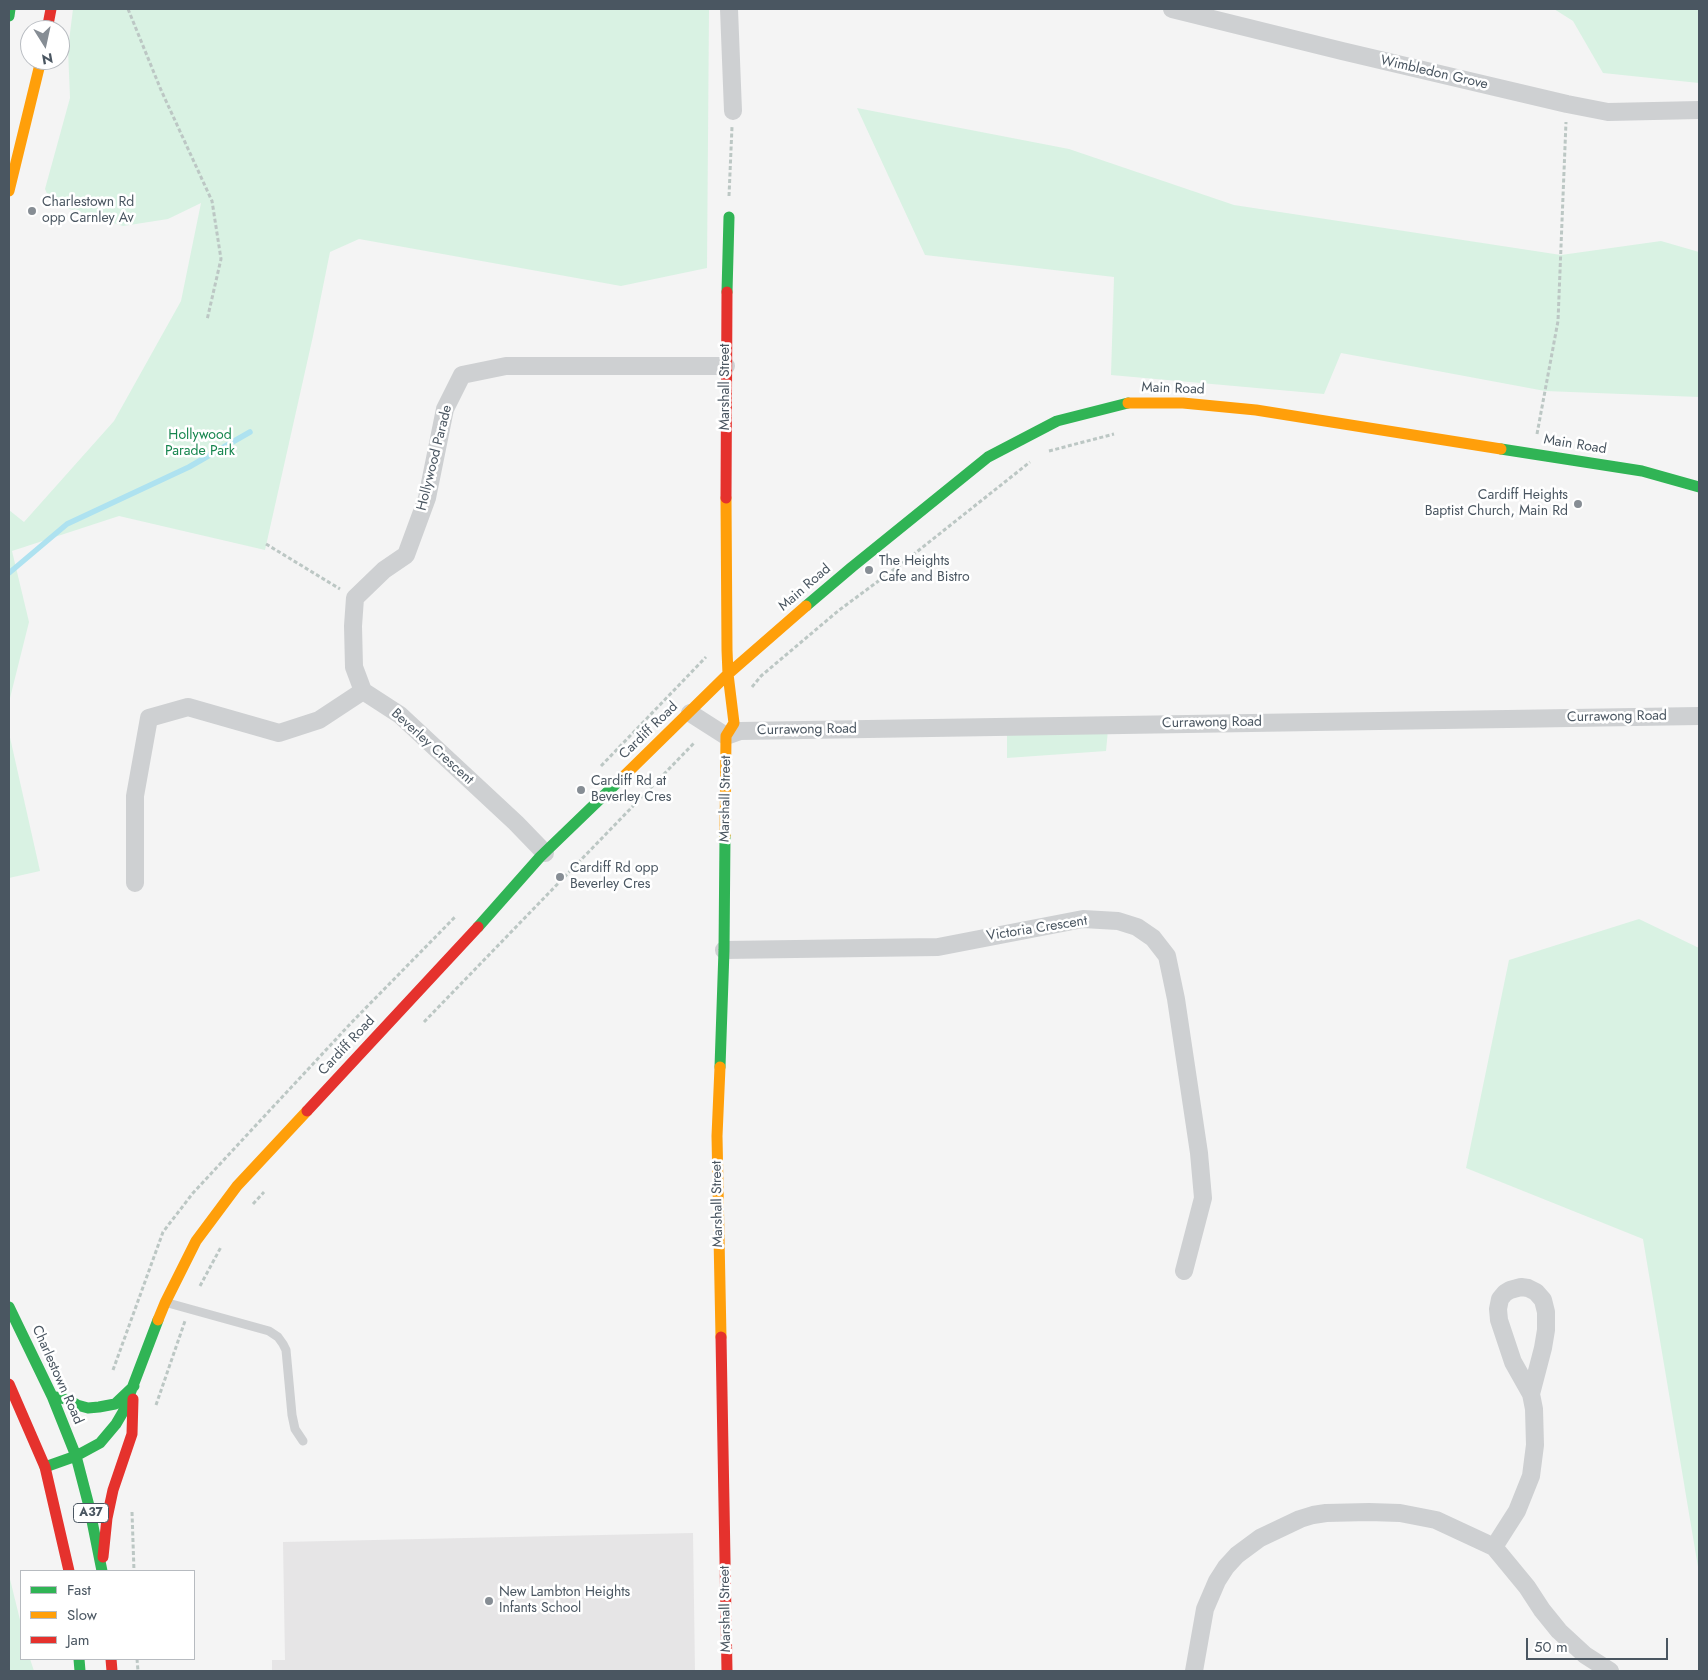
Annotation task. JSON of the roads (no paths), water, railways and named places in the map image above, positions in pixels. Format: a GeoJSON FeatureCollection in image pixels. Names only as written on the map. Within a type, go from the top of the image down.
{"type":"FeatureCollection","features":[{"type":"Feature","properties":{"kind":"main road"},"geometry":{"type":"LineString","coordinates":[[9,16],[10,9]]}},
{"type":"Feature","properties":{"kind":"main road"},"geometry":{"type":"LineString","coordinates":[[9,191],[20,153],[39,70]]}},
{"type":"Feature","properties":{"kind":"main road","name":"Marshall Street"},"geometry":{"type":"LineString","coordinates":[[727,1671],[717,1136],[724,950],[726,736],[734,723],[728,674],[726,366],[729,217]]}},
{"type":"Feature","properties":{"kind":"main road","name":"Main Road"},"geometry":{"type":"LineString","coordinates":[[728,674],[852,567],[988,457],[1057,421],[1126,403],[1184,402],[1256,410],[1642,471],[1699,487]]}},
{"type":"Feature","properties":{"kind":"main road","name":"Cardiff Road"},"geometry":{"type":"LineString","coordinates":[[45,1467],[76,1456],[100,1443],[116,1424],[134,1386],[165,1303],[196,1241],[237,1186],[444,965],[545,853],[728,674]]}},
{"type":"Feature","properties":{"kind":"main road","name":"Charlestown Road"},"geometry":{"type":"LineString","coordinates":[[9,1307],[52,1396],[76,1456]]}},
{"type":"Feature","properties":{"kind":"main road","name":"A37"},"geometry":{"type":"LineString","coordinates":[[9,1384],[45,1467],[69,1570]]}},
{"type":"Feature","properties":{"kind":"main road"},"geometry":{"type":"LineString","coordinates":[[52,1396],[83,1406],[99,1407],[115,1404],[134,1386]]}},
{"type":"Feature","properties":{"kind":"main road"},"geometry":{"type":"LineString","coordinates":[[102,1570],[107,1518],[113,1490],[132,1434],[134,1386]]}},
{"type":"Feature","properties":{"kind":"main road","name":"A37"},"geometry":{"type":"LineString","coordinates":[[76,1456],[89,1506],[102,1570]]}},
{"type":"Feature","properties":{"kind":"street"},"geometry":{"type":"LineString","coordinates":[[730,9],[732,111]]}},
{"type":"Feature","properties":{"kind":"street","name":"Wimbledon Grove"},"geometry":{"type":"LineString","coordinates":[[1172,9],[1342,51],[1608,112],[1699,110]]}},
{"type":"Feature","properties":{"kind":"street","name":"Hollywood Parade"},"geometry":{"type":"LineString","coordinates":[[363,691],[354,667],[353,626],[356,598],[384,570],[406,555],[427,498],[445,409],[462,375],[506,366],[726,366]]}},
{"type":"Feature","properties":{"kind":"street"},"geometry":{"type":"LineString","coordinates":[[135,882],[135,796],[149,718],[188,707],[279,733],[319,720],[363,691]]}},
{"type":"Feature","properties":{"kind":"street","name":"Beverley Crescent"},"geometry":{"type":"LineString","coordinates":[[363,691],[400,715],[516,823],[545,853]]}},
{"type":"Feature","properties":{"kind":"street","name":"Marshall Street"},"geometry":{"type":"LineString","coordinates":[[690,713],[726,736]]}},
{"type":"Feature","properties":{"kind":"street","name":"Currawong Road"},"geometry":{"type":"LineString","coordinates":[[726,736],[740,731],[1699,716]]}},
{"type":"Feature","properties":{"kind":"street","name":"Victoria Crescent"},"geometry":{"type":"LineString","coordinates":[[724,950],[938,946],[1083,919],[1118,921],[1137,927],[1153,938],[1167,956],[1176,999],[1199,1153],[1203,1198],[1184,1271]]}},
{"type":"Feature","properties":{"kind":"street"},"geometry":{"type":"LineString","coordinates":[[1494,1548],[1517,1511],[1531,1476],[1535,1445],[1534,1409],[1531,1394],[1513,1362],[1499,1320],[1498,1309],[1500,1299],[1505,1293],[1521,1287],[1536,1292],[1543,1300],[1546,1312],[1543,1348],[1531,1394]]}},
{"type":"Feature","properties":{"kind":"street"},"geometry":{"type":"LineString","coordinates":[[1194,1671],[1205,1609],[1217,1581],[1226,1567],[1237,1555],[1260,1538],[1313,1515],[1326,1513],[1400,1513],[1436,1520],[1494,1548],[1527,1587],[1559,1631],[1585,1655],[1610,1671]]}},
{"type":"Feature","properties":{"kind":"lane"},"geometry":{"type":"LineString","coordinates":[[165,1303],[269,1331],[278,1337],[286,1350],[295,1429],[303,1441]]}},
{"type":"Feature","properties":{"kind":"waterway"},"geometry":{"type":"LineString","coordinates":[[9,573],[67,524],[189,467],[250,432]]}},
{"type":"Feature","properties":{"kind":"place","name":"Charlestown Rd opp Carnley Av"},"geometry":{"type":"Point","coordinates":[32,211]}},
{"type":"Feature","properties":{"kind":"place","name":"Cardiff Heights Baptist Church, Main Rd"},"geometry":{"type":"Point","coordinates":[1578,504]}},
{"type":"Feature","properties":{"kind":"place","name":"The Heights Cafe and Bistro"},"geometry":{"type":"Point","coordinates":[869,570]}},
{"type":"Feature","properties":{"kind":"place","name":"Cardiff Rd at Beverley Cres"},"geometry":{"type":"Point","coordinates":[581,790]}},
{"type":"Feature","properties":{"kind":"place","name":"Cardiff Rd opp Beverley Cres"},"geometry":{"type":"Point","coordinates":[560,877]}},
{"type":"Feature","properties":{"kind":"place","name":"New Lambton Heights Infants School"},"geometry":{"type":"Point","coordinates":[489,1601]}},
{"type":"Feature","properties":{"kind":"park label","name":"Hollywood Parade Park"},"geometry":{"type":"Point","coordinates":[200,444]}}]}
